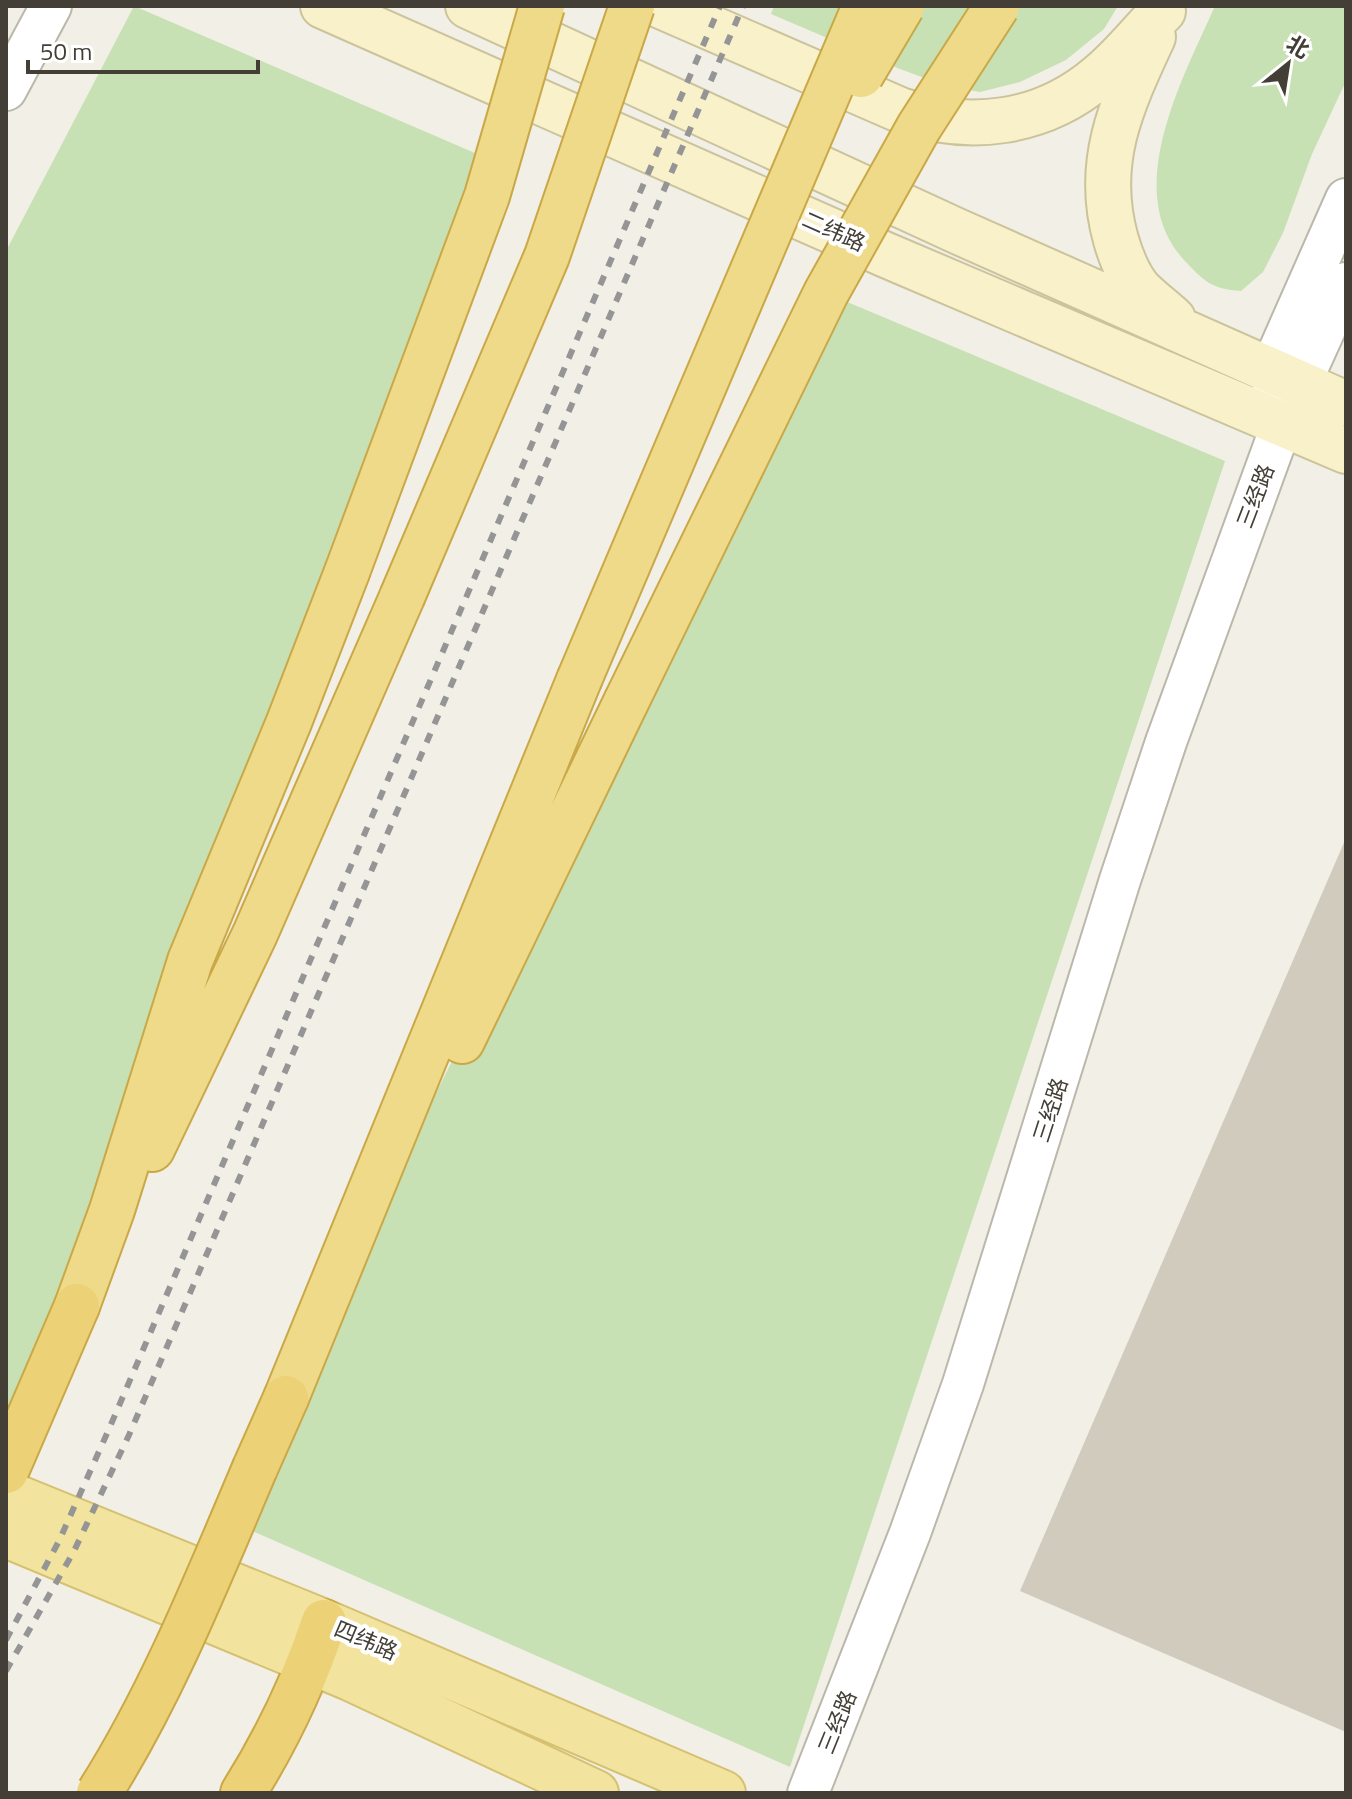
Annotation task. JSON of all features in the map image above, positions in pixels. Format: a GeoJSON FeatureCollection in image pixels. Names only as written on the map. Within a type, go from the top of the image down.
{"type":"FeatureCollection","features":[{"type":"Feature","properties":{"kind":"highway"},"geometry":{"type":"LineString","coordinates":[[6,1471],[77,1306],[116,1196],[190,961],[289,722],[487,196],[542,6]]}},
{"type":"Feature","properties":{"kind":"highway"},"geometry":{"type":"LineString","coordinates":[[77,1306],[255,934],[402,597],[547,256],[632,6]]}},
{"type":"Feature","properties":{"kind":"highway"},"geometry":{"type":"LineString","coordinates":[[99,1793],[123,1756],[167,1666],[286,1398],[579,680],[865,6]]}},
{"type":"Feature","properties":{"kind":"highway"},"geometry":{"type":"LineString","coordinates":[[775,223],[902,6]]}},
{"type":"Feature","properties":{"kind":"highway"},"geometry":{"type":"LineString","coordinates":[[286,1398],[826,293],[919,127],[997,6]]}},
{"type":"Feature","properties":{"kind":"highway"},"geometry":{"type":"LineString","coordinates":[[243,1793],[282,1726],[317,1641]]}},
{"type":"Feature","properties":{"kind":"main road"},"geometry":{"type":"LineString","coordinates":[[468,6],[1207,344],[1346,404]]}},
{"type":"Feature","properties":{"kind":"main road"},"geometry":{"type":"LineString","coordinates":[[661,6],[900,110],[929,120],[967,123],[1017,117],[1064,101],[1115,62],[1164,8]]}},
{"type":"Feature","properties":{"kind":"main road","name":"二纬路"},"geometry":{"type":"LineString","coordinates":[[334,8],[886,255],[1346,451]]}},
{"type":"Feature","properties":{"kind":"main road"},"geometry":{"type":"LineString","coordinates":[[1164,8],[1119,113],[1108,166],[1109,206],[1119,248],[1128,272],[1139,288],[1207,344]]}},
{"type":"Feature","properties":{"kind":"main road","name":"四纬路"},"geometry":{"type":"LineString","coordinates":[[6,1493],[317,1641],[596,1793]]}},
{"type":"Feature","properties":{"kind":"main road","name":"四纬路"},"geometry":{"type":"LineString","coordinates":[[6,1535],[317,1641],[723,1793]]}},
{"type":"Feature","properties":{"kind":"street"},"geometry":{"type":"LineString","coordinates":[[6,90],[51,6]]}},
{"type":"Feature","properties":{"kind":"street","name":"三经路"},"geometry":{"type":"LineString","coordinates":[[808,1793],[910,1533],[963,1384],[1120,880],[1206,630],[1282,424],[1285,378],[1346,199]]}},
{"type":"Feature","properties":{"kind":"street","name":"三经路"},"geometry":{"type":"LineString","coordinates":[[1285,378],[1346,283]]}},
{"type":"Feature","properties":{"kind":"green space"},"geometry":{"type":"Polygon","coordinates":[[[134,6],[498,163],[77,1306],[6,1418],[6,251],[134,6]]]}},
{"type":"Feature","properties":{"kind":"green space"},"geometry":{"type":"Polygon","coordinates":[[[774,6],[1118,6],[1104,29],[1066,60],[1020,82],[980,92],[946,86],[900,69],[771,14],[774,6]]]}},
{"type":"Feature","properties":{"kind":"green space"},"geometry":{"type":"Polygon","coordinates":[[[1215,6],[1346,6],[1346,81],[1312,154],[1283,233],[1263,272],[1241,291],[1209,283],[1184,260],[1166,232],[1157,201],[1164,133],[1188,66],[1215,6]]]}},
{"type":"Feature","properties":{"kind":"green space"},"geometry":{"type":"Polygon","coordinates":[[[826,293],[1225,461],[790,1767],[232,1522],[286,1398],[826,293]]]}},
{"type":"Feature","properties":{"kind":"building"},"geometry":{"type":"Polygon","coordinates":[[[1346,838],[1346,1732],[1020,1591],[1346,838]]]}},
{"type":"Feature","properties":{"kind":"railway"},"geometry":{"type":"LineString","coordinates":[[6,1640],[59,1541],[109,1429],[720,6]]}},
{"type":"Feature","properties":{"kind":"railway"},"geometry":{"type":"LineString","coordinates":[[6,1671],[74,1551],[129,1435],[743,6]]}}]}
